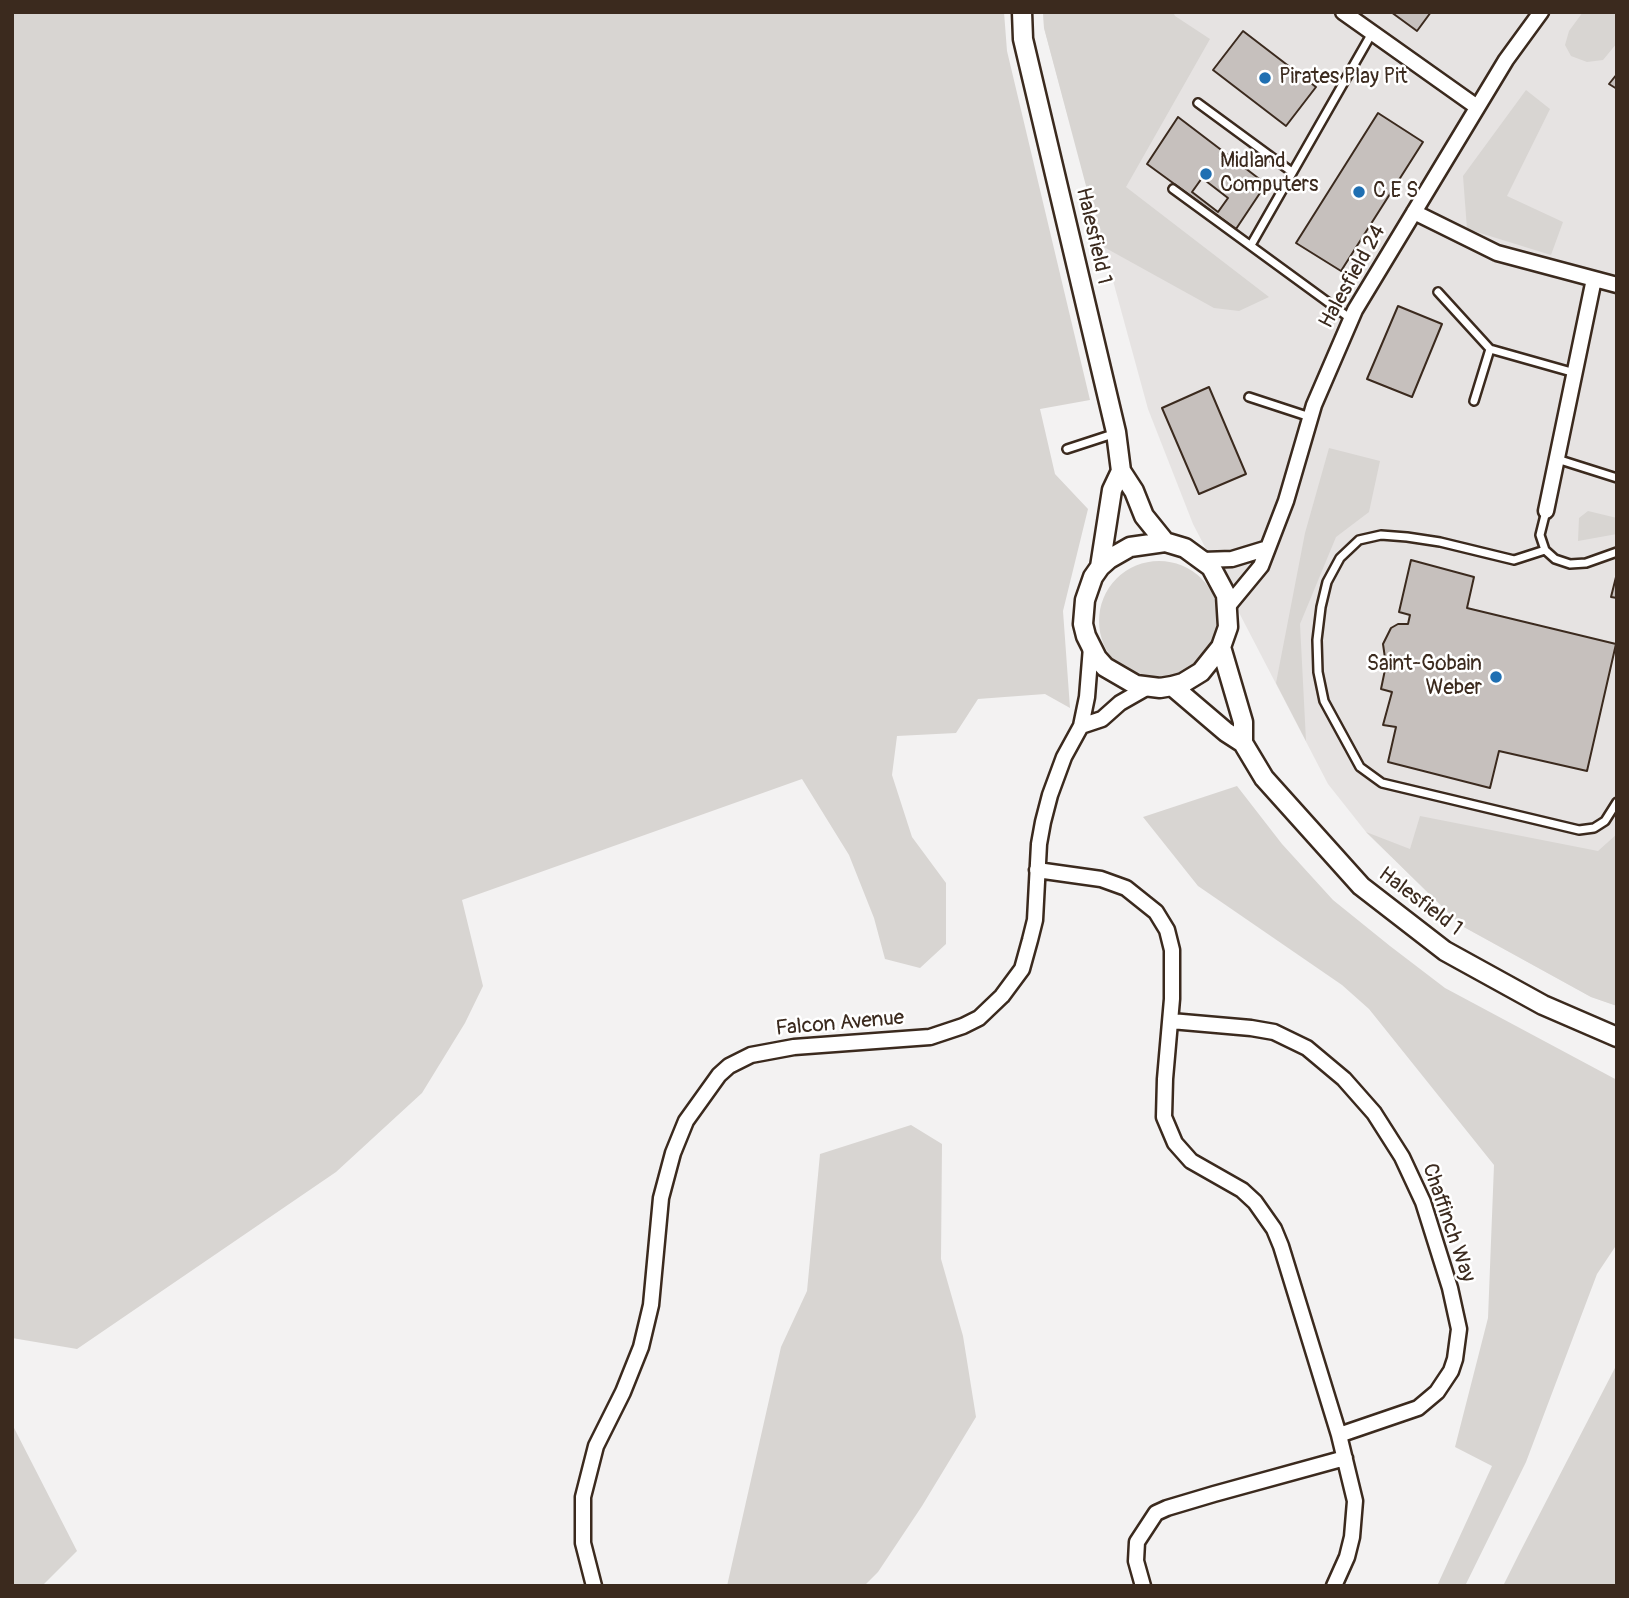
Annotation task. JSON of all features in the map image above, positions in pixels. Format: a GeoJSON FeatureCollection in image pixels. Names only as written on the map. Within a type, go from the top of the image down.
{"type":"FeatureCollection","features":[{"type":"Feature","properties":{"kind":"street","name":"Halesfield 1"},"geometry":{"type":"LineString","coordinates":[[1022,12],[1023,39],[1116,432],[1121,471],[1134,491],[1143,516],[1165,542]]}},
{"type":"Feature","properties":{"kind":"street"},"geometry":{"type":"LineString","coordinates":[[1343,12],[1478,107]]}},
{"type":"Feature","properties":{"kind":"street","name":"Halesfield 24"},"geometry":{"type":"LineString","coordinates":[[1228,606],[1261,565],[1269,548],[1286,501],[1314,405],[1351,318],[1506,60],[1541,12]]}},
{"type":"Feature","properties":{"kind":"street"},"geometry":{"type":"LineString","coordinates":[[1414,212],[1497,253],[1617,285]]}},
{"type":"Feature","properties":{"kind":"street"},"geometry":{"type":"LineString","coordinates":[[1546,511],[1594,279]]}},
{"type":"Feature","properties":{"kind":"street","name":"Halesfield 1"},"geometry":{"type":"LineString","coordinates":[[1100,567],[1112,489],[1121,471]]}},
{"type":"Feature","properties":{"kind":"street","name":"Halesfield 1"},"geometry":{"type":"LineString","coordinates":[[1165,542],[1185,548],[1211,567],[1222,585],[1228,606],[1228,627],[1221,647],[1201,672],[1172,686],[1148,687],[1136,685],[1115,674],[1097,658],[1083,624],[1084,600],[1100,567],[1109,559],[1130,547],[1165,542]]}},
{"type":"Feature","properties":{"kind":"street"},"geometry":{"type":"LineString","coordinates":[[1203,560],[1232,559],[1269,548]]}},
{"type":"Feature","properties":{"kind":"street","name":"Falcon Avenue"},"geometry":{"type":"LineString","coordinates":[[594,1586],[583,1543],[583,1497],[596,1446],[623,1392],[641,1347],[651,1305],[661,1198],[673,1153],[693,1108],[729,1066],[751,1055],[794,1047],[930,1037],[979,1018],[1002,996],[1021,969],[1035,920],[1039,844],[1050,795],[1064,757],[1081,726],[1087,697],[1091,647]]}},
{"type":"Feature","properties":{"kind":"street","name":"Halesfield 1"},"geometry":{"type":"LineString","coordinates":[[1221,647],[1243,722],[1243,743]]}},
{"type":"Feature","properties":{"kind":"street","name":"Halesfield 1"},"geometry":{"type":"LineString","coordinates":[[1172,686],[1243,743],[1265,778],[1362,886],[1445,951],[1543,1005],[1617,1037]]}},
{"type":"Feature","properties":{"kind":"street"},"geometry":{"type":"LineString","coordinates":[[1081,726],[1101,719],[1120,703],[1148,687]]}},
{"type":"Feature","properties":{"kind":"street"},"geometry":{"type":"LineString","coordinates":[[1037,870],[1101,879],[1126,888],[1156,912],[1167,930],[1172,950],[1171,1021],[1164,1117],[1175,1143],[1192,1161],[1242,1189],[1255,1202],[1273,1229],[1287,1261],[1339,1435],[1355,1501],[1354,1526],[1348,1557],[1334,1586]]}},
{"type":"Feature","properties":{"kind":"street","name":"Chaffinch Way"},"geometry":{"type":"LineString","coordinates":[[1171,1021],[1275,1032],[1307,1048],[1344,1079],[1374,1113],[1402,1157],[1423,1202],[1458,1320],[1455,1359],[1451,1371],[1437,1392],[1418,1408],[1339,1435]]}},
{"type":"Feature","properties":{"kind":"street"},"geometry":{"type":"LineString","coordinates":[[1143,1586],[1136,1561],[1137,1542],[1156,1513],[1345,1458]]}},
{"type":"Feature","properties":{"kind":"lane"},"geometry":{"type":"LineString","coordinates":[[1251,245],[1372,32]]}},
{"type":"Feature","properties":{"kind":"lane"},"geometry":{"type":"LineString","coordinates":[[1198,103],[1292,172]]}},
{"type":"Feature","properties":{"kind":"lane"},"geometry":{"type":"LineString","coordinates":[[1173,189],[1351,318]]}},
{"type":"Feature","properties":{"kind":"lane"},"geometry":{"type":"LineString","coordinates":[[1438,292],[1490,349],[1575,373]]}},
{"type":"Feature","properties":{"kind":"lane"},"geometry":{"type":"LineString","coordinates":[[1474,401],[1490,349]]}},
{"type":"Feature","properties":{"kind":"lane"},"geometry":{"type":"LineString","coordinates":[[1249,397],[1311,417]]}},
{"type":"Feature","properties":{"kind":"lane"},"geometry":{"type":"LineString","coordinates":[[1067,449],[1116,432]]}},
{"type":"Feature","properties":{"kind":"lane"},"geometry":{"type":"LineString","coordinates":[[1557,459],[1617,478]]}},
{"type":"Feature","properties":{"kind":"lane"},"geometry":{"type":"LineString","coordinates":[[1546,511],[1541,535],[1545,550],[1555,559],[1570,564],[1586,563],[1617,552]]}},
{"type":"Feature","properties":{"kind":"lane"},"geometry":{"type":"LineString","coordinates":[[1545,550],[1514,560],[1407,537],[1381,535],[1359,540],[1340,558],[1327,582],[1321,607],[1317,639],[1318,672],[1324,701],[1360,766],[1382,782],[1579,830],[1594,828],[1605,821],[1617,802]]}},
{"type":"Feature","properties":{"kind":"shaded area"},"geometry":{"type":"Polygon","coordinates":[[[12,12],[1004,12],[1007,51],[1090,400],[1040,409],[1055,474],[1088,509],[1063,611],[1070,708],[1045,694],[978,699],[956,733],[897,736],[892,775],[912,837],[946,883],[946,944],[920,968],[885,959],[874,918],[849,855],[802,779],[462,900],[483,986],[465,1023],[422,1093],[336,1172],[77,1349],[12,1338],[12,12]]]}},
{"type":"Feature","properties":{"kind":"shaded area"},"geometry":{"type":"Polygon","coordinates":[[[1043,12],[1617,12],[1617,1006],[1591,997],[1462,926],[1366,832],[1328,784],[1193,524],[1148,409],[1044,28],[1043,12]]]}},
{"type":"Feature","properties":{"kind":"shaded area"},"geometry":{"type":"Polygon","coordinates":[[[1043,12],[1173,12],[1210,39],[1126,187],[1269,297],[1239,311],[1214,308],[1102,246],[1044,28],[1043,12]]]}},
{"type":"Feature","properties":{"kind":"shaded area"},"geometry":{"type":"Polygon","coordinates":[[[1583,12],[1617,12],[1617,43],[1603,60],[1587,62],[1571,56],[1565,45],[1569,31],[1583,12]]]}},
{"type":"Feature","properties":{"kind":"shaded area"},"geometry":{"type":"Polygon","coordinates":[[[1526,90],[1550,109],[1507,196],[1563,222],[1551,255],[1467,229],[1463,176],[1526,90]]]}},
{"type":"Feature","properties":{"kind":"shaded area"},"geometry":{"type":"Polygon","coordinates":[[[1329,448],[1380,461],[1369,512],[1336,537],[1300,624],[1306,741],[1276,683],[1305,533],[1329,448]]]}},
{"type":"Feature","properties":{"kind":"shaded area"},"geometry":{"type":"Polygon","coordinates":[[[1588,511],[1617,518],[1617,534],[1578,541],[1579,518],[1588,511]]]}},
{"type":"Feature","properties":{"kind":"shaded area"},"geometry":{"type":"Polygon","coordinates":[[[1159,561],[1182,566],[1201,579],[1214,598],[1219,621],[1214,644],[1201,663],[1182,676],[1159,681],[1136,676],[1117,663],[1104,644],[1099,621],[1104,598],[1117,579],[1136,566],[1159,561]]]}},
{"type":"Feature","properties":{"kind":"shaded area"},"geometry":{"type":"Polygon","coordinates":[[[1237,786],[1282,844],[1333,900],[1390,946],[1445,988],[1617,1080],[1617,1244],[1597,1274],[1526,1462],[1465,1586],[1437,1586],[1492,1466],[1455,1447],[1488,1318],[1494,1165],[1369,1009],[1342,985],[1198,886],[1143,817],[1237,786]]]}},
{"type":"Feature","properties":{"kind":"shaded area"},"geometry":{"type":"Polygon","coordinates":[[[1420,816],[1598,851],[1617,834],[1617,1006],[1591,997],[1462,926],[1366,832],[1410,849],[1420,816]]]}},
{"type":"Feature","properties":{"kind":"shaded area"},"geometry":{"type":"Polygon","coordinates":[[[911,1125],[942,1144],[941,1259],[963,1336],[976,1417],[922,1506],[878,1572],[864,1586],[727,1586],[781,1347],[807,1291],[820,1154],[911,1125]]]}},
{"type":"Feature","properties":{"kind":"shaded area"},"geometry":{"type":"Polygon","coordinates":[[[1617,1364],[1617,1586],[1503,1586],[1520,1552],[1617,1364]]]}},
{"type":"Feature","properties":{"kind":"shaded area"},"geometry":{"type":"Polygon","coordinates":[[[12,1424],[77,1551],[42,1586],[12,1586],[12,1424]]]}},
{"type":"Feature","properties":{"kind":"building"},"geometry":{"type":"Polygon","coordinates":[[[1391,12],[1431,12],[1417,31],[1391,12]]]}},
{"type":"Feature","properties":{"kind":"building","name":"Pirates Play Pit"},"geometry":{"type":"Polygon","coordinates":[[[1243,31],[1316,87],[1286,126],[1213,70],[1243,31]]]}},
{"type":"Feature","properties":{"kind":"building"},"geometry":{"type":"Polygon","coordinates":[[[1617,74],[1617,89],[1609,84],[1617,74]]]}},
{"type":"Feature","properties":{"kind":"building","name":"C E S"},"geometry":{"type":"Polygon","coordinates":[[[1378,113],[1423,142],[1341,271],[1296,243],[1378,113]]]}},
{"type":"Feature","properties":{"kind":"building","name":"Midland Computers"},"geometry":{"type":"Polygon","coordinates":[[[1178,117],[1266,184],[1236,229],[1147,164],[1178,117]]]}},
{"type":"Feature","properties":{"kind":"building"},"geometry":{"type":"Polygon","coordinates":[[[1202,178],[1228,198],[1218,212],[1192,192],[1202,178]]]}},
{"type":"Feature","properties":{"kind":"building"},"geometry":{"type":"Polygon","coordinates":[[[1398,306],[1442,324],[1412,397],[1367,379],[1398,306]]]}},
{"type":"Feature","properties":{"kind":"building"},"geometry":{"type":"Polygon","coordinates":[[[1209,387],[1246,474],[1199,494],[1162,408],[1209,387]]]}},
{"type":"Feature","properties":{"kind":"building","name":"Saint-Gobain Weber"},"geometry":{"type":"Polygon","coordinates":[[[1411,560],[1474,577],[1467,608],[1616,644],[1587,771],[1499,751],[1490,788],[1388,762],[1396,727],[1383,725],[1392,692],[1381,689],[1386,665],[1383,644],[1391,628],[1398,624],[1408,624],[1410,615],[1399,612],[1411,560]]]}},
{"type":"Feature","properties":{"kind":"building"},"geometry":{"type":"Polygon","coordinates":[[[1617,573],[1617,598],[1611,597],[1617,573]]]}},
{"type":"Feature","properties":{"kind":"place","name":"Pirates Play Pit"},"geometry":{"type":"Point","coordinates":[1265,78]}},
{"type":"Feature","properties":{"kind":"place","name":"Midland Computers"},"geometry":{"type":"Point","coordinates":[1206,174]}},
{"type":"Feature","properties":{"kind":"place","name":"C E S"},"geometry":{"type":"Point","coordinates":[1359,192]}},
{"type":"Feature","properties":{"kind":"place","name":"Saint-Gobain Weber"},"geometry":{"type":"Point","coordinates":[1496,677]}}]}
